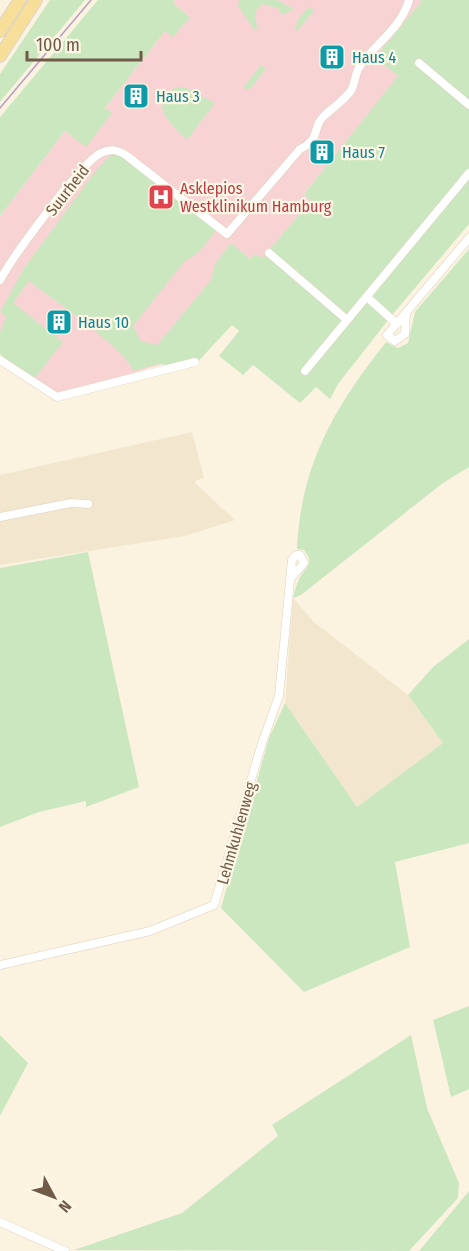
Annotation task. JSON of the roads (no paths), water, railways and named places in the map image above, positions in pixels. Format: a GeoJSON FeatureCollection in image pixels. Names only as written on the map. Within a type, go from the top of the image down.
{"type":"FeatureCollection","features":[{"type":"Feature","properties":{"kind":"main road"},"geometry":{"type":"LineString","coordinates":[[0,32],[20,0]]}},
{"type":"Feature","properties":{"kind":"main road"},"geometry":{"type":"LineString","coordinates":[[0,56],[36,0]]}},
{"type":"Feature","properties":{"kind":"street","name":"Suurheid"},"geometry":{"type":"LineString","coordinates":[[0,280],[10,262],[88,162],[108,150],[115,150],[127,156],[227,234],[300,149],[315,137],[324,115],[336,108],[350,92],[360,66],[400,19],[409,0]]}},
{"type":"Feature","properties":{"kind":"street"},"geometry":{"type":"LineString","coordinates":[[419,63],[469,105]]}},
{"type":"Feature","properties":{"kind":"street"},"geometry":{"type":"LineString","coordinates":[[305,371],[469,173]]}},
{"type":"Feature","properties":{"kind":"street"},"geometry":{"type":"LineString","coordinates":[[406,313],[405,334],[402,339],[395,341],[387,335],[469,238]]}},
{"type":"Feature","properties":{"kind":"street"},"geometry":{"type":"LineString","coordinates":[[269,253],[346,320]]}},
{"type":"Feature","properties":{"kind":"street"},"geometry":{"type":"LineString","coordinates":[[367,297],[397,324]]}},
{"type":"Feature","properties":{"kind":"street"},"geometry":{"type":"LineString","coordinates":[[0,360],[57,397],[195,362]]}},
{"type":"Feature","properties":{"kind":"street"},"geometry":{"type":"LineString","coordinates":[[0,517],[71,503],[88,504]]}},
{"type":"Feature","properties":{"kind":"street","name":"Lehmkuhlenweg"},"geometry":{"type":"LineString","coordinates":[[0,966],[150,931],[214,904],[262,743],[279,696],[291,579]]}},
{"type":"Feature","properties":{"kind":"street"},"geometry":{"type":"LineString","coordinates":[[0,1222],[65,1251]]}},
{"type":"Feature","properties":{"kind":"tram line"},"geometry":{"type":"LineString","coordinates":[[0,108],[91,0]]}},
{"type":"Feature","properties":{"kind":"place","name":"Haus 4"},"geometry":{"type":"Point","coordinates":[332,57]}},
{"type":"Feature","properties":{"kind":"place","name":"Haus 3"},"geometry":{"type":"Point","coordinates":[136,96]}},
{"type":"Feature","properties":{"kind":"place","name":"Haus 7"},"geometry":{"type":"Point","coordinates":[322,152]}},
{"type":"Feature","properties":{"kind":"place","name":"Asklepios Westklinikum Hamburg"},"geometry":{"type":"Point","coordinates":[161,197]}},
{"type":"Feature","properties":{"kind":"place","name":"Haus 10"},"geometry":{"type":"Point","coordinates":[59,322]}}]}
